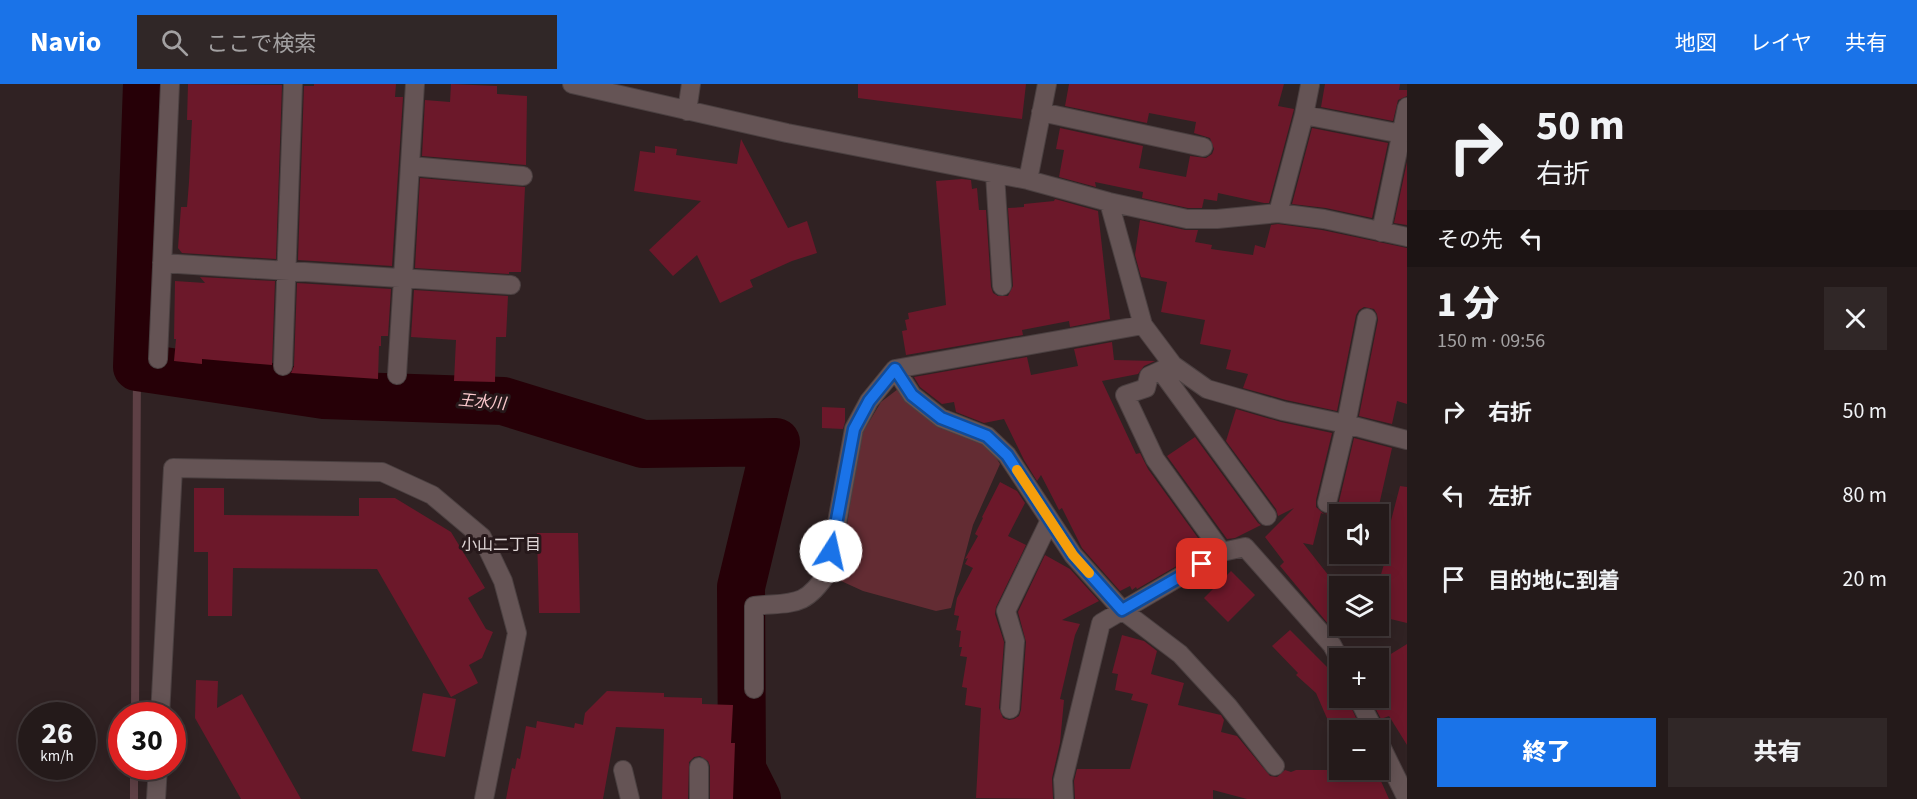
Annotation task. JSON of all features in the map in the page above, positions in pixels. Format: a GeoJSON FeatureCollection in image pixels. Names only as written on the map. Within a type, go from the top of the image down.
{"type":"FeatureCollection","features":[{"type":"Feature","properties":{"kind":"street"},"geometry":{"type":"LineString","coordinates":[[158,359],[170,84]]}},
{"type":"Feature","properties":{"kind":"street"},"geometry":{"type":"LineString","coordinates":[[283,366],[293,84]]}},
{"type":"Feature","properties":{"kind":"street"},"geometry":{"type":"LineString","coordinates":[[397,375],[415,84]]}},
{"type":"Feature","properties":{"kind":"street"},"geometry":{"type":"LineString","coordinates":[[572,84],[787,134],[1028,180],[1109,202],[1187,219],[1217,219],[1278,213],[1324,219],[1407,237]]}},
{"type":"Feature","properties":{"kind":"street"},"geometry":{"type":"LineString","coordinates":[[687,111],[691,84]]}},
{"type":"Feature","properties":{"kind":"street"},"geometry":{"type":"LineString","coordinates":[[1028,180],[1047,84]]}},
{"type":"Feature","properties":{"kind":"street"},"geometry":{"type":"LineString","coordinates":[[1278,213],[1310,86]]}},
{"type":"Feature","properties":{"kind":"street"},"geometry":{"type":"LineString","coordinates":[[1382,232],[1407,107]]}},
{"type":"Feature","properties":{"kind":"street"},"geometry":{"type":"LineString","coordinates":[[1041,111],[1203,147]]}},
{"type":"Feature","properties":{"kind":"street"},"geometry":{"type":"LineString","coordinates":[[1304,115],[1404,130]]}},
{"type":"Feature","properties":{"kind":"street"},"geometry":{"type":"LineString","coordinates":[[410,166],[523,176]]}},
{"type":"Feature","properties":{"kind":"street"},"geometry":{"type":"LineString","coordinates":[[995,174],[1002,286]]}},
{"type":"Feature","properties":{"kind":"street"},"geometry":{"type":"LineString","coordinates":[[1109,202],[1143,325],[1167,368],[1267,516]]}},
{"type":"Feature","properties":{"kind":"street"},"geometry":{"type":"LineString","coordinates":[[162,263],[511,285]]}},
{"type":"Feature","properties":{"kind":"street"},"geometry":{"type":"LineString","coordinates":[[1327,503],[1346,424],[1367,318]]}},
{"type":"Feature","properties":{"kind":"street"},"geometry":{"type":"LineString","coordinates":[[754,689],[754,606],[801,601],[817,589],[828,572],[854,429],[869,401],[895,369],[1143,325]]}},
{"type":"Feature","properties":{"kind":"street"},"geometry":{"type":"LineString","coordinates":[[1167,368],[1207,389],[1282,411],[1346,424],[1407,440]]}},
{"type":"Feature","properties":{"kind":"street"},"geometry":{"type":"LineString","coordinates":[[1167,368],[1149,376],[1146,388],[1125,395],[1155,459],[1222,552]]}},
{"type":"Feature","properties":{"kind":"street"},"geometry":{"type":"LineString","coordinates":[[895,369],[912,395],[941,418],[987,436],[1007,455],[1073,555],[1122,610],[1180,654],[1228,706],[1275,766]]}},
{"type":"Feature","properties":{"kind":"street"},"geometry":{"type":"LineString","coordinates":[[161,702],[173,468],[382,472],[432,495],[482,537],[503,581],[517,633],[484,799]]}},
{"type":"Feature","properties":{"kind":"street"},"geometry":{"type":"LineString","coordinates":[[1010,709],[1015,640],[1006,611],[1050,520]]}},
{"type":"Feature","properties":{"kind":"street"},"geometry":{"type":"LineString","coordinates":[[1064,799],[1063,780],[1101,623],[1222,552],[1245,547],[1334,648]]}},
{"type":"Feature","properties":{"kind":"street"},"geometry":{"type":"LineString","coordinates":[[1389,762],[1407,799]]}},
{"type":"Feature","properties":{"kind":"street"},"geometry":{"type":"LineString","coordinates":[[699,767],[699,799]]}},
{"type":"Feature","properties":{"kind":"street"},"geometry":{"type":"LineString","coordinates":[[623,770],[630,799]]}},
{"type":"Feature","properties":{"kind":"street"},"geometry":{"type":"LineString","coordinates":[[156,799],[157,780]]}},
{"type":"Feature","properties":{"kind":"shaded area"},"geometry":{"type":"Polygon","coordinates":[[[898,389],[987,443],[1000,464],[973,525],[951,608],[936,611],[863,591],[839,580],[860,437],[881,402],[898,389]]]}},
{"type":"Feature","properties":{"kind":"building"},"geometry":{"type":"Polygon","coordinates":[[[188,84],[282,85],[276,259],[182,253],[178,248],[181,207],[187,207],[189,182],[192,120],[187,120],[188,84]]]}},
{"type":"Feature","properties":{"kind":"building"},"geometry":{"type":"Polygon","coordinates":[[[314,84],[396,84],[395,97],[403,97],[392,266],[298,260],[304,86],[314,86],[314,84]]]}},
{"type":"Feature","properties":{"kind":"building"},"geometry":{"type":"Polygon","coordinates":[[[451,84],[497,86],[497,94],[527,96],[526,165],[422,156],[425,100],[450,102],[451,84]]]}},
{"type":"Feature","properties":{"kind":"building"},"geometry":{"type":"Polygon","coordinates":[[[858,84],[1026,84],[1022,119],[858,98],[858,84]]]}},
{"type":"Feature","properties":{"kind":"building"},"geometry":{"type":"Polygon","coordinates":[[[1069,84],[1284,84],[1278,106],[1294,109],[1269,203],[1218,193],[1217,201],[1204,199],[1202,208],[1188,208],[1142,198],[1143,192],[1095,182],[1096,187],[1059,177],[1064,150],[1056,149],[1060,128],[1143,146],[1139,168],[1186,177],[1190,156],[1206,158],[1212,154],[1214,149],[1210,138],[1194,133],[1196,122],[1149,113],[1147,123],[1065,106],[1069,84]]]}},
{"type":"Feature","properties":{"kind":"building"},"geometry":{"type":"Polygon","coordinates":[[[1325,84],[1400,84],[1399,90],[1407,90],[1407,96],[1398,100],[1393,121],[1321,107],[1325,84]]]}},
{"type":"Feature","properties":{"kind":"building"},"geometry":{"type":"Polygon","coordinates":[[[1312,128],[1388,143],[1372,218],[1326,208],[1292,204],[1312,128]]]}},
{"type":"Feature","properties":{"kind":"building"},"geometry":{"type":"Polygon","coordinates":[[[741,139],[788,228],[807,221],[817,253],[792,261],[750,280],[753,287],[720,303],[697,255],[673,276],[649,250],[701,201],[634,191],[640,151],[655,153],[655,146],[677,149],[676,155],[737,164],[741,139]]]}},
{"type":"Feature","properties":{"kind":"building"},"geometry":{"type":"Polygon","coordinates":[[[1407,162],[1407,225],[1394,223],[1407,162]]]}},
{"type":"Feature","properties":{"kind":"building"},"geometry":{"type":"Polygon","coordinates":[[[420,178],[525,187],[521,272],[509,272],[509,274],[415,268],[420,178]]]}},
{"type":"Feature","properties":{"kind":"building"},"geometry":{"type":"Polygon","coordinates":[[[971,180],[972,189],[977,188],[979,210],[986,210],[991,287],[993,293],[998,296],[1008,296],[1013,286],[1008,208],[1024,207],[1024,204],[1054,201],[1055,199],[1098,211],[1110,319],[1070,327],[1069,321],[1022,330],[1023,335],[906,355],[902,331],[907,330],[905,320],[909,319],[908,313],[946,305],[936,181],[971,180]]]}},
{"type":"Feature","properties":{"kind":"building"},"geometry":{"type":"Polygon","coordinates":[[[1140,220],[1185,230],[1198,230],[1195,242],[1212,245],[1211,249],[1253,255],[1255,245],[1265,248],[1271,225],[1278,224],[1322,230],[1407,248],[1407,404],[1397,401],[1392,424],[1359,416],[1378,320],[1374,309],[1364,307],[1356,315],[1337,411],[1243,388],[1248,374],[1226,369],[1231,350],[1200,344],[1205,320],[1161,312],[1167,282],[1141,277],[1135,255],[1140,220]]]}},
{"type":"Feature","properties":{"kind":"building"},"geometry":{"type":"Polygon","coordinates":[[[200,277],[275,281],[272,365],[202,359],[202,364],[174,361],[175,281],[205,283],[200,277]]]}},
{"type":"Feature","properties":{"kind":"building"},"geometry":{"type":"Polygon","coordinates":[[[297,283],[391,289],[388,336],[381,336],[378,379],[291,373],[294,366],[297,283]]]}},
{"type":"Feature","properties":{"kind":"building"},"geometry":{"type":"Polygon","coordinates":[[[414,290],[508,296],[506,337],[496,337],[495,382],[454,381],[456,340],[411,337],[414,290]]]}},
{"type":"Feature","properties":{"kind":"building"},"geometry":{"type":"Polygon","coordinates":[[[1112,342],[1114,360],[1155,361],[1144,366],[1138,374],[1102,381],[1136,454],[1140,453],[1148,469],[1206,549],[1137,589],[1136,587],[1132,590],[1130,586],[1120,591],[1082,548],[1062,508],[1059,510],[1041,475],[1037,481],[1024,460],[1004,419],[984,423],[956,412],[954,402],[942,404],[920,387],[914,377],[1027,357],[1031,375],[1078,366],[1074,349],[1112,342]]]}},
{"type":"Feature","properties":{"kind":"building"},"geometry":{"type":"Polygon","coordinates":[[[822,407],[845,408],[843,429],[822,428],[822,407]]]}},
{"type":"Feature","properties":{"kind":"building"},"geometry":{"type":"Polygon","coordinates":[[[1236,409],[1332,433],[1316,500],[1316,507],[1324,514],[1321,513],[1313,545],[1303,543],[1329,576],[1329,625],[1280,566],[1284,562],[1265,537],[1294,508],[1278,516],[1276,509],[1226,441],[1236,409]]]}},
{"type":"Feature","properties":{"kind":"building"},"geometry":{"type":"Polygon","coordinates":[[[1195,437],[1261,525],[1235,538],[1227,539],[1167,456],[1195,437]]]}},
{"type":"Feature","properties":{"kind":"building"},"geometry":{"type":"Polygon","coordinates":[[[1354,438],[1392,448],[1379,504],[1338,504],[1354,438]]]}},
{"type":"Feature","properties":{"kind":"building"},"geometry":{"type":"Polygon","coordinates":[[[1000,482],[1017,491],[1025,503],[1008,536],[1026,545],[996,607],[995,614],[1004,642],[999,708],[1003,718],[1014,719],[1019,716],[1021,710],[1026,642],[1018,612],[1045,555],[1070,569],[1099,601],[1062,620],[1080,624],[1075,635],[1060,699],[1064,700],[1060,743],[1052,778],[1053,799],[976,798],[981,708],[965,705],[967,688],[962,687],[967,657],[960,656],[961,631],[956,630],[959,616],[954,615],[957,598],[973,568],[965,564],[968,558],[965,559],[978,536],[975,534],[1000,482]]]}},
{"type":"Feature","properties":{"kind":"building"},"geometry":{"type":"Polygon","coordinates":[[[1400,486],[1407,487],[1407,623],[1389,619],[1389,576],[1381,576],[1384,564],[1389,564],[1389,528],[1400,486]]]}},
{"type":"Feature","properties":{"kind":"building"},"geometry":{"type":"Polygon","coordinates":[[[194,488],[224,488],[224,515],[359,516],[359,498],[395,498],[451,532],[485,588],[468,598],[486,629],[493,632],[482,658],[469,665],[478,683],[451,697],[377,569],[233,568],[232,616],[208,616],[208,552],[194,552],[194,488]]]}},
{"type":"Feature","properties":{"kind":"building"},"geometry":{"type":"Polygon","coordinates":[[[537,533],[578,533],[580,613],[539,613],[537,533]]]}},
{"type":"Feature","properties":{"kind":"building"},"geometry":{"type":"Polygon","coordinates":[[[1231,571],[1255,595],[1228,622],[1204,598],[1231,571]]]}},
{"type":"Feature","properties":{"kind":"building"},"geometry":{"type":"Polygon","coordinates":[[[1290,630],[1329,669],[1329,708],[1352,708],[1357,720],[1329,720],[1329,723],[1316,693],[1296,675],[1298,673],[1272,646],[1290,630]]]}},
{"type":"Feature","properties":{"kind":"building"},"geometry":{"type":"Polygon","coordinates":[[[1122,635],[1144,641],[1157,651],[1151,674],[1184,683],[1178,705],[1221,715],[1224,720],[1221,732],[1237,736],[1270,776],[1277,777],[1285,770],[1291,772],[1329,770],[1329,780],[1380,780],[1389,799],[1247,799],[1213,790],[1213,799],[1075,799],[1074,781],[1077,769],[1130,769],[1148,704],[1131,700],[1133,694],[1115,690],[1118,674],[1112,673],[1122,635]]]}},
{"type":"Feature","properties":{"kind":"building"},"geometry":{"type":"Polygon","coordinates":[[[1407,644],[1407,745],[1389,716],[1381,719],[1375,708],[1389,708],[1389,655],[1407,644]]]}},
{"type":"Feature","properties":{"kind":"building"},"geometry":{"type":"Polygon","coordinates":[[[196,680],[218,681],[217,708],[242,694],[301,799],[241,799],[195,718],[196,680]]]}},
{"type":"Feature","properties":{"kind":"building"},"geometry":{"type":"Polygon","coordinates":[[[607,691],[664,693],[664,697],[702,698],[702,704],[733,705],[731,743],[735,743],[733,799],[710,799],[710,766],[708,761],[700,756],[694,757],[689,762],[688,799],[662,799],[664,729],[616,727],[603,799],[506,799],[512,768],[515,769],[517,758],[520,759],[526,726],[536,728],[537,721],[574,728],[575,723],[583,725],[585,713],[607,691]]]}},
{"type":"Feature","properties":{"kind":"building"},"geometry":{"type":"Polygon","coordinates":[[[423,693],[456,699],[445,757],[412,751],[423,693]]]}},
{"type":"Feature","properties":{"kind":"waterway","name":"王水川"},"geometry":{"type":"LineString","coordinates":[[147,84],[137,367],[324,395],[503,401],[643,444],[776,442],[741,587],[742,769],[757,799]]}},
{"type":"Feature","properties":{"kind":"waterway"},"geometry":{"type":"LineString","coordinates":[[135,702],[137,367]]}},
{"type":"Feature","properties":{"kind":"waterway"},"geometry":{"type":"LineString","coordinates":[[134,780],[134,799]]}},
{"type":"Feature","properties":{"kind":"slow traffic"},"geometry":{"type":"LineString","coordinates":[[1017,470],[1073,555],[1089,573]]}},
{"type":"Feature","properties":{"kind":"district","name":"小山二丁目"},"geometry":{"type":"Point","coordinates":[501,545]}},
{"type":"Feature","properties":{"kind":"route"},"geometry":{"type":"LineString","coordinates":[[831,551],[854,429],[869,401],[895,369],[912,395],[941,418],[987,436],[1007,455],[1073,555],[1122,610],[1202,564]]}}]}
